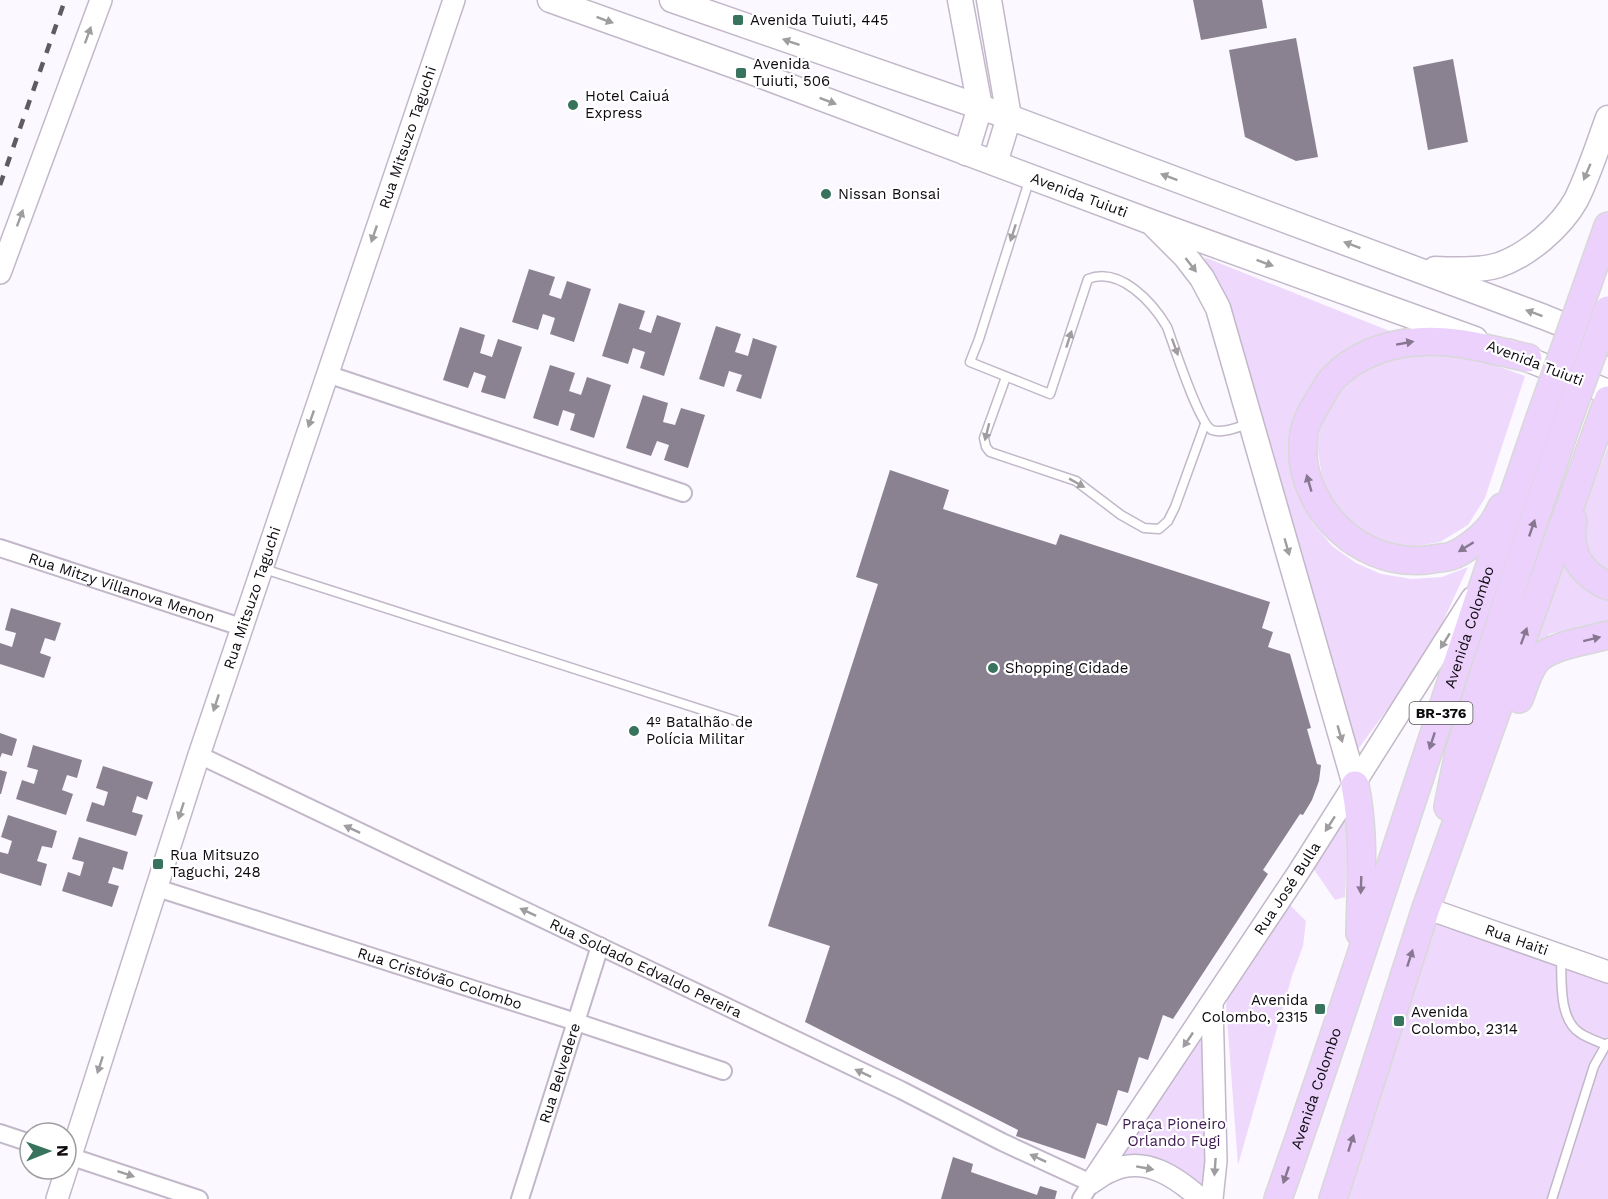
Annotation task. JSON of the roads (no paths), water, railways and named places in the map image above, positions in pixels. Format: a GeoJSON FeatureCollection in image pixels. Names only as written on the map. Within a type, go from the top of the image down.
{"type":"FeatureCollection","features":[{"type":"Feature","properties":{"kind":"main road","name":"Avenida Tuiuti"},"geometry":{"type":"LineString","coordinates":[[550,0],[746,70],[1151,222],[1528,358],[1608,392]]}},
{"type":"Feature","properties":{"kind":"main road"},"geometry":{"type":"LineString","coordinates":[[672,0],[1010,117],[1544,317],[1608,344]]}},
{"type":"Feature","properties":{"kind":"main road"},"geometry":{"type":"LineString","coordinates":[[960,0],[980,106],[966,153]]}},
{"type":"Feature","properties":{"kind":"main road"},"geometry":{"type":"LineString","coordinates":[[989,0],[1010,117],[995,163]]}},
{"type":"Feature","properties":{"kind":"main road"},"geometry":{"type":"LineString","coordinates":[[968,41],[995,36]]}},
{"type":"Feature","properties":{"kind":"main road"},"geometry":{"type":"LineString","coordinates":[[1412,268],[1463,270],[1497,266],[1536,245],[1556,226],[1575,201],[1608,118]]}},
{"type":"Feature","properties":{"kind":"main road"},"geometry":{"type":"LineString","coordinates":[[1151,222],[1185,256],[1202,278],[1218,308],[1355,785],[1362,839],[1359,961]]}},
{"type":"Feature","properties":{"kind":"main road","name":"Avenida Colombo"},"geometry":{"type":"LineString","coordinates":[[1278,1199],[1320,1080],[1487,574],[1608,226]]}},
{"type":"Feature","properties":{"kind":"main road","name":"Avenida Colombo"},"geometry":{"type":"LineString","coordinates":[[1426,908],[1459,752],[1513,583],[1608,310]]}},
{"type":"Feature","properties":{"kind":"main road"},"geometry":{"type":"LineString","coordinates":[[1524,466],[1493,523],[1475,542],[1451,556],[1420,561],[1392,558],[1368,550],[1346,536],[1323,513],[1311,491],[1304,464],[1304,432],[1314,407],[1333,378],[1354,361],[1385,347],[1416,342],[1454,342],[1528,358]]}},
{"type":"Feature","properties":{"kind":"main road","name":"Avenida Colombo"},"geometry":{"type":"LineString","coordinates":[[1333,1199],[1426,908],[1608,400]]}},
{"type":"Feature","properties":{"kind":"main road"},"geometry":{"type":"LineString","coordinates":[[1578,487],[1572,528],[1572,552],[1585,570],[1599,582],[1608,586]]}},
{"type":"Feature","properties":{"kind":"main road"},"geometry":{"type":"LineString","coordinates":[[1426,908],[1475,811],[1529,673],[1537,660],[1551,650],[1608,635]]}},
{"type":"Feature","properties":{"kind":"street"},"geometry":{"type":"LineString","coordinates":[[0,273],[101,0]]}},
{"type":"Feature","properties":{"kind":"street","name":"Rua Mitsuzo Taguchi"},"geometry":{"type":"LineString","coordinates":[[78,1125],[241,627],[454,0]]}},
{"type":"Feature","properties":{"kind":"street"},"geometry":{"type":"LineString","coordinates":[[327,374],[683,493]]}},
{"type":"Feature","properties":{"kind":"street","name":"Rua Mitzy Villanova Menon"},"geometry":{"type":"LineString","coordinates":[[0,548],[241,627]]}},
{"type":"Feature","properties":{"kind":"street","name":"Rua José Bulla"},"geometry":{"type":"LineString","coordinates":[[1086,1191],[1355,785],[1487,574]]}},
{"type":"Feature","properties":{"kind":"street","name":"Rua Soldado Edvaldo Pereira"},"geometry":{"type":"LineString","coordinates":[[198,756],[901,1090],[1002,1142],[1086,1191]]}},
{"type":"Feature","properties":{"kind":"street","name":"Rua Cristóvão Colombo"},"geometry":{"type":"LineString","coordinates":[[157,888],[723,1071]]}},
{"type":"Feature","properties":{"kind":"street","name":"Rua Haiti"},"geometry":{"type":"LineString","coordinates":[[1426,908],[1608,972]]}},
{"type":"Feature","properties":{"kind":"street","name":"Rua Belvedere"},"geometry":{"type":"LineString","coordinates":[[520,1199],[600,946]]}},
{"type":"Feature","properties":{"kind":"street"},"geometry":{"type":"LineString","coordinates":[[1212,1004],[1216,1161],[1212,1199]]}},
{"type":"Feature","properties":{"kind":"street"},"geometry":{"type":"LineString","coordinates":[[0,1133],[18,1139]]}},
{"type":"Feature","properties":{"kind":"street"},"geometry":{"type":"LineString","coordinates":[[78,1158],[199,1199]]}},
{"type":"Feature","properties":{"kind":"street"},"geometry":{"type":"LineString","coordinates":[[1086,1191],[1110,1171],[1124,1166],[1143,1166],[1165,1172],[1201,1199]]}},
{"type":"Feature","properties":{"kind":"street","name":"Rua Mitsuzo Taguchi"},"geometry":{"type":"LineString","coordinates":[[57,1199],[62,1181]]}},
{"type":"Feature","properties":{"kind":"lane"},"geometry":{"type":"LineString","coordinates":[[1031,177],[970,362],[1050,394],[1088,279],[1094,277],[1117,279],[1139,292],[1161,316],[1205,424],[1218,431],[1252,423]]}},
{"type":"Feature","properties":{"kind":"lane"},"geometry":{"type":"LineString","coordinates":[[1006,377],[984,438],[990,452],[1076,481],[1121,515],[1144,528],[1159,529],[1168,521],[1205,424]]}},
{"type":"Feature","properties":{"kind":"lane"},"geometry":{"type":"LineString","coordinates":[[261,568],[746,724]]}},
{"type":"Feature","properties":{"kind":"lane"},"geometry":{"type":"LineString","coordinates":[[1552,1199],[1594,1066],[1607,1044],[1578,1032],[1566,1016],[1561,956]]}},
{"type":"Feature","properties":{"kind":"railway"},"geometry":{"type":"LineString","coordinates":[[0,185],[65,0]]}},
{"type":"Feature","properties":{"kind":"place","name":"Avenida Tuiuti, 445"},"geometry":{"type":"Point","coordinates":[738,20]}},
{"type":"Feature","properties":{"kind":"place","name":"Avenida Tuiuti, 506"},"geometry":{"type":"Point","coordinates":[741,73]}},
{"type":"Feature","properties":{"kind":"place","name":"Hotel Caiuá Express"},"geometry":{"type":"Point","coordinates":[573,105]}},
{"type":"Feature","properties":{"kind":"place","name":"Nissan Bonsai"},"geometry":{"type":"Point","coordinates":[826,194]}},
{"type":"Feature","properties":{"kind":"place","name":"Shopping Cidade"},"geometry":{"type":"Point","coordinates":[993,668]}},
{"type":"Feature","properties":{"kind":"place","name":"4º Batalhão de Polícia Militar"},"geometry":{"type":"Point","coordinates":[634,731]}},
{"type":"Feature","properties":{"kind":"place","name":"Rua Mitsuzo Taguchi, 248"},"geometry":{"type":"Point","coordinates":[158,864]}},
{"type":"Feature","properties":{"kind":"place","name":"Avenida Colombo, 2315"},"geometry":{"type":"Point","coordinates":[1320,1009]}},
{"type":"Feature","properties":{"kind":"place","name":"Avenida Colombo, 2314"},"geometry":{"type":"Point","coordinates":[1399,1021]}},
{"type":"Feature","properties":{"kind":"park label","name":"Praça Pioneiro Orlando Fugi"},"geometry":{"type":"Point","coordinates":[1174,1132]}}]}
